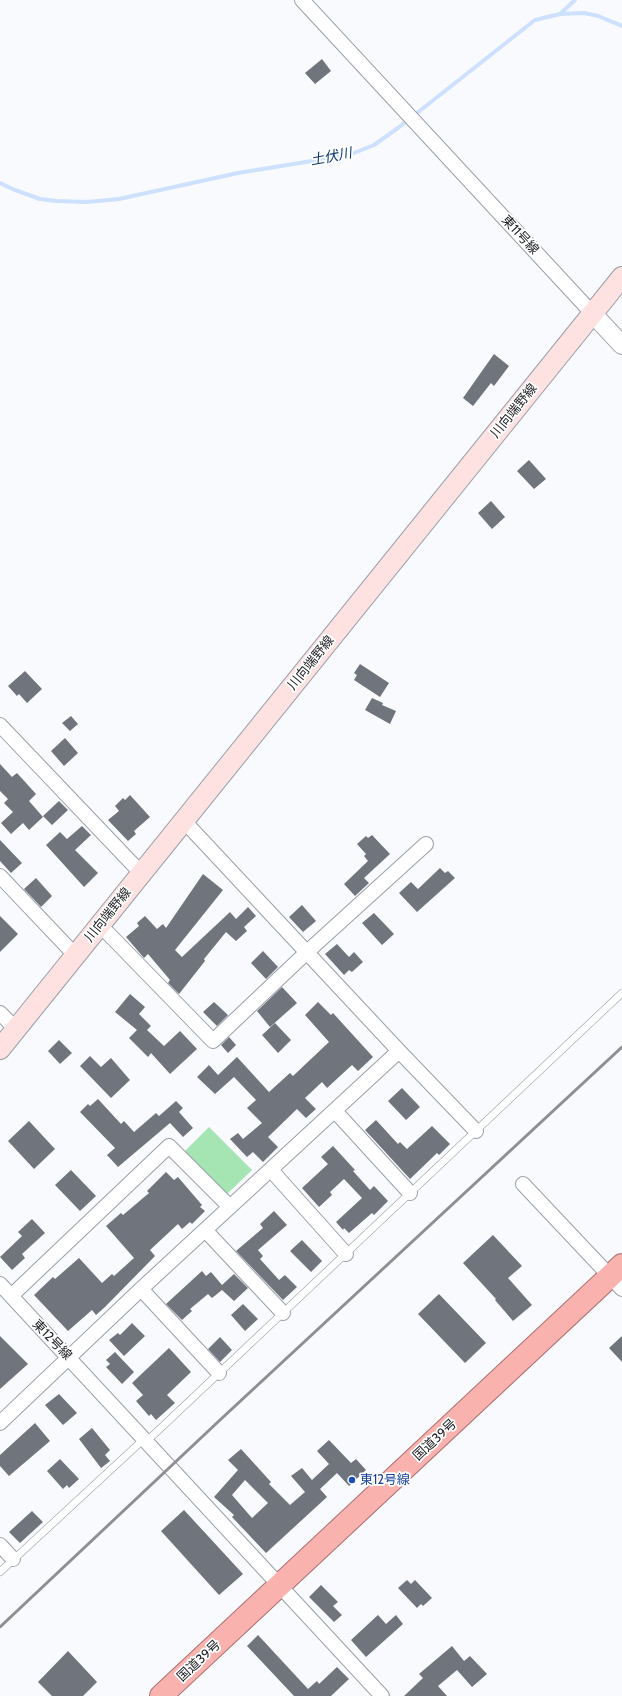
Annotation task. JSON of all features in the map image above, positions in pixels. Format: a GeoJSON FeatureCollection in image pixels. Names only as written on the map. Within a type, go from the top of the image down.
{"type":"FeatureCollection","features":[{"type":"Feature","properties":{"kind":"highway","name":"国道39号"},"geometry":{"type":"LineString","coordinates":[[161,1696],[618,1276]]}},
{"type":"Feature","properties":{"kind":"main road","name":"川向端野線"},"geometry":{"type":"LineString","coordinates":[[0,1049],[622,277]]}},
{"type":"Feature","properties":{"kind":"street","name":"東11号線"},"geometry":{"type":"LineString","coordinates":[[302,0],[622,345]]}},
{"type":"Feature","properties":{"kind":"street"},"geometry":{"type":"LineString","coordinates":[[0,725],[142,874]]}},
{"type":"Feature","properties":{"kind":"street"},"geometry":{"type":"LineString","coordinates":[[184,821],[399,1051],[476,1130]]}},
{"type":"Feature","properties":{"kind":"street"},"geometry":{"type":"LineString","coordinates":[[100,925],[213,1041],[307,952],[426,844]]}},
{"type":"Feature","properties":{"kind":"street"},"geometry":{"type":"LineString","coordinates":[[0,876],[75,955]]}},
{"type":"Feature","properties":{"kind":"street"},"geometry":{"type":"LineString","coordinates":[[0,1013],[16,1029]]}},
{"type":"Feature","properties":{"kind":"street"},"geometry":{"type":"LineString","coordinates":[[0,1423],[141,1289],[399,1051]]}},
{"type":"Feature","properties":{"kind":"street"},"geometry":{"type":"LineString","coordinates":[[335,1111],[410,1192]]}},
{"type":"Feature","properties":{"kind":"street"},"geometry":{"type":"LineString","coordinates":[[4,1292],[169,1146],[230,1207]]}},
{"type":"Feature","properties":{"kind":"street"},"geometry":{"type":"LineString","coordinates":[[271,1170],[346,1254]]}},
{"type":"Feature","properties":{"kind":"street"},"geometry":{"type":"LineString","coordinates":[[523,1184],[618,1276]]}},
{"type":"Feature","properties":{"kind":"street"},"geometry":{"type":"LineString","coordinates":[[205,1230],[283,1313]]}},
{"type":"Feature","properties":{"kind":"street"},"geometry":{"type":"LineString","coordinates":[[141,1289],[219,1373]]}},
{"type":"Feature","properties":{"kind":"street","name":"東12号線"},"geometry":{"type":"LineString","coordinates":[[4,1292],[70,1358],[382,1696]]}},
{"type":"Feature","properties":{"kind":"street"},"geometry":{"type":"LineString","coordinates":[[0,1545],[13,1559]]}},
{"type":"Feature","properties":{"kind":"lane"},"geometry":{"type":"LineString","coordinates":[[0,1572],[219,1373],[622,993]]}},
{"type":"Feature","properties":{"kind":"green space"},"geometry":{"type":"Polygon","coordinates":[[[209,1127],[252,1170],[227,1194],[185,1151],[209,1127]]]}},
{"type":"Feature","properties":{"kind":"building"},"geometry":{"type":"Polygon","coordinates":[[[322,59],[331,71],[315,84],[305,73],[322,59]]]}},
{"type":"Feature","properties":{"kind":"building"},"geometry":{"type":"Polygon","coordinates":[[[494,354],[509,366],[494,386],[491,383],[473,406],[463,398],[494,354]]]}},
{"type":"Feature","properties":{"kind":"building"},"geometry":{"type":"Polygon","coordinates":[[[529,460],[546,479],[534,489],[517,471],[529,460]]]}},
{"type":"Feature","properties":{"kind":"building"},"geometry":{"type":"Polygon","coordinates":[[[491,501],[505,517],[492,529],[478,513],[491,501]]]}},
{"type":"Feature","properties":{"kind":"building"},"geometry":{"type":"Polygon","coordinates":[[[360,664],[389,683],[380,697],[354,680],[357,675],[354,673],[360,664]]]}},
{"type":"Feature","properties":{"kind":"building"},"geometry":{"type":"Polygon","coordinates":[[[25,671],[42,689],[27,703],[19,694],[17,696],[8,686],[25,671]]]}},
{"type":"Feature","properties":{"kind":"building"},"geometry":{"type":"Polygon","coordinates":[[[372,698],[383,703],[382,705],[396,711],[390,724],[365,710],[372,698]]]}},
{"type":"Feature","properties":{"kind":"building"},"geometry":{"type":"Polygon","coordinates":[[[71,716],[78,724],[70,731],[62,723],[71,716]]]}},
{"type":"Feature","properties":{"kind":"building"},"geometry":{"type":"Polygon","coordinates":[[[65,738],[78,753],[64,766],[51,751],[65,738]]]}},
{"type":"Feature","properties":{"kind":"building"},"geometry":{"type":"Polygon","coordinates":[[[0,764],[12,777],[17,773],[36,794],[29,801],[43,817],[29,830],[23,823],[11,834],[1,823],[13,812],[4,803],[8,799],[0,791],[0,764]]]}},
{"type":"Feature","properties":{"kind":"building"},"geometry":{"type":"Polygon","coordinates":[[[130,795],[150,817],[134,831],[136,834],[128,841],[108,820],[119,811],[115,806],[123,798],[125,800],[130,795]]]}},
{"type":"Feature","properties":{"kind":"building"},"geometry":{"type":"Polygon","coordinates":[[[59,801],[68,810],[52,825],[43,816],[59,801]]]}},
{"type":"Feature","properties":{"kind":"building"},"geometry":{"type":"Polygon","coordinates":[[[82,826],[91,835],[75,850],[98,873],[84,887],[46,845],[60,832],[67,839],[82,826]]]}},
{"type":"Feature","properties":{"kind":"building"},"geometry":{"type":"Polygon","coordinates":[[[372,835],[390,854],[364,878],[369,883],[355,896],[344,884],[368,861],[364,856],[366,854],[357,844],[366,836],[368,838],[372,835]]]}},
{"type":"Feature","properties":{"kind":"building"},"geometry":{"type":"Polygon","coordinates":[[[0,840],[22,863],[11,873],[0,861],[0,840]]]}},
{"type":"Feature","properties":{"kind":"building"},"geometry":{"type":"Polygon","coordinates":[[[440,868],[445,873],[448,871],[455,878],[417,912],[399,893],[411,882],[418,889],[440,868]]]}},
{"type":"Feature","properties":{"kind":"building"},"geometry":{"type":"Polygon","coordinates":[[[203,874],[223,890],[175,950],[182,957],[230,912],[236,919],[248,907],[256,916],[244,927],[247,931],[236,941],[226,932],[204,959],[205,961],[179,994],[168,983],[170,980],[148,954],[144,958],[126,937],[139,926],[137,923],[145,916],[157,929],[163,924],[166,928],[203,874]]]}},
{"type":"Feature","properties":{"kind":"building"},"geometry":{"type":"Polygon","coordinates":[[[36,878],[52,896],[41,907],[24,889],[36,878]]]}},
{"type":"Feature","properties":{"kind":"building"},"geometry":{"type":"Polygon","coordinates":[[[302,905],[316,921],[303,932],[289,917],[302,905]]]}},
{"type":"Feature","properties":{"kind":"building"},"geometry":{"type":"Polygon","coordinates":[[[374,913],[394,934],[382,945],[362,923],[374,913]]]}},
{"type":"Feature","properties":{"kind":"building"},"geometry":{"type":"Polygon","coordinates":[[[0,916],[18,934],[0,952],[0,916]]]}},
{"type":"Feature","properties":{"kind":"building"},"geometry":{"type":"Polygon","coordinates":[[[337,944],[349,957],[354,952],[363,962],[352,972],[349,970],[344,975],[325,954],[337,944]]]}},
{"type":"Feature","properties":{"kind":"building"},"geometry":{"type":"Polygon","coordinates":[[[263,951],[278,967],[266,979],[251,963],[263,951]]]}},
{"type":"Feature","properties":{"kind":"building"},"geometry":{"type":"Polygon","coordinates":[[[282,987],[297,1003],[270,1027],[257,1011],[282,987]]]}},
{"type":"Feature","properties":{"kind":"building"},"geometry":{"type":"Polygon","coordinates":[[[130,994],[145,1007],[139,1014],[151,1026],[147,1030],[164,1046],[180,1031],[197,1049],[170,1074],[151,1053],[148,1057],[129,1038],[137,1030],[115,1012],[130,994]]]}},
{"type":"Feature","properties":{"kind":"building"},"geometry":{"type":"Polygon","coordinates":[[[214,1002],[228,1015],[217,1026],[203,1012],[214,1002]]]}},
{"type":"Feature","properties":{"kind":"building"},"geometry":{"type":"Polygon","coordinates":[[[318,1002],[331,1015],[333,1013],[373,1057],[358,1071],[352,1065],[327,1088],[322,1082],[305,1098],[316,1109],[306,1118],[297,1109],[268,1137],[278,1147],[263,1162],[253,1152],[247,1157],[230,1139],[238,1133],[243,1139],[262,1123],[247,1108],[256,1100],[234,1077],[215,1094],[197,1077],[209,1065],[218,1075],[237,1057],[269,1092],[290,1073],[293,1076],[329,1042],[305,1015],[318,1002]]]}},
{"type":"Feature","properties":{"kind":"building"},"geometry":{"type":"Polygon","coordinates":[[[275,1023],[291,1040],[278,1053],[262,1035],[275,1023]]]}},
{"type":"Feature","properties":{"kind":"building"},"geometry":{"type":"Polygon","coordinates":[[[229,1037],[236,1045],[228,1053],[221,1045],[229,1037]]]}},
{"type":"Feature","properties":{"kind":"building"},"geometry":{"type":"Polygon","coordinates":[[[59,1040],[72,1053],[60,1064],[48,1051],[59,1040]]]}},
{"type":"Feature","properties":{"kind":"building"},"geometry":{"type":"Polygon","coordinates":[[[90,1056],[101,1067],[111,1058],[130,1080],[111,1098],[80,1066],[90,1056]]]}},
{"type":"Feature","properties":{"kind":"building"},"geometry":{"type":"Polygon","coordinates":[[[402,1088],[420,1107],[406,1120],[388,1101],[402,1088]]]}},
{"type":"Feature","properties":{"kind":"building"},"geometry":{"type":"Polygon","coordinates":[[[98,1099],[121,1124],[124,1121],[134,1132],[156,1113],[159,1116],[176,1101],[183,1108],[179,1112],[193,1128],[183,1137],[170,1123],[118,1167],[107,1155],[115,1148],[80,1112],[88,1104],[90,1106],[98,1099]]]}},
{"type":"Feature","properties":{"kind":"building"},"geometry":{"type":"Polygon","coordinates":[[[376,1120],[398,1144],[400,1142],[407,1149],[432,1126],[450,1144],[439,1155],[437,1153],[410,1179],[365,1130],[376,1120]]]}},
{"type":"Feature","properties":{"kind":"building"},"geometry":{"type":"Polygon","coordinates":[[[29,1121],[55,1149],[34,1169],[8,1141],[29,1121]]]}},
{"type":"Feature","properties":{"kind":"building"},"geometry":{"type":"Polygon","coordinates":[[[333,1146],[355,1170],[353,1171],[370,1190],[374,1186],[388,1201],[374,1215],[372,1213],[349,1233],[344,1228],[343,1230],[336,1222],[362,1198],[344,1179],[330,1192],[332,1195],[319,1207],[302,1188],[328,1164],[321,1157],[333,1146]]]}},
{"type":"Feature","properties":{"kind":"building"},"geometry":{"type":"Polygon","coordinates":[[[71,1170],[96,1196],[80,1211],[55,1185],[71,1170]]]}},
{"type":"Feature","properties":{"kind":"building"},"geometry":{"type":"Polygon","coordinates":[[[166,1172],[174,1180],[178,1177],[202,1205],[200,1207],[205,1211],[192,1224],[190,1222],[182,1229],[178,1224],[150,1250],[155,1256],[105,1307],[96,1315],[92,1310],[68,1331],[34,1295],[53,1277],[55,1279],[79,1258],[102,1283],[112,1274],[114,1276],[134,1258],[106,1226],[121,1213],[123,1215],[149,1193],[147,1191],[166,1172]]]}},
{"type":"Feature","properties":{"kind":"building"},"geometry":{"type":"Polygon","coordinates":[[[274,1211],[287,1225],[258,1250],[263,1256],[260,1259],[279,1280],[285,1275],[297,1287],[283,1300],[236,1251],[263,1228],[260,1224],[274,1211]]]}},
{"type":"Feature","properties":{"kind":"building"},"geometry":{"type":"Polygon","coordinates":[[[32,1219],[45,1233],[22,1254],[25,1258],[12,1270],[0,1257],[22,1236],[18,1232],[32,1219]]]}},
{"type":"Feature","properties":{"kind":"building"},"geometry":{"type":"Polygon","coordinates":[[[493,1235],[522,1266],[508,1278],[532,1305],[513,1321],[495,1300],[496,1299],[463,1263],[493,1235]]]}},
{"type":"Feature","properties":{"kind":"building"},"geometry":{"type":"Polygon","coordinates":[[[302,1240],[322,1261],[311,1272],[290,1251],[302,1240]]]}},
{"type":"Feature","properties":{"kind":"building"},"geometry":{"type":"Polygon","coordinates":[[[202,1271],[206,1276],[211,1272],[222,1285],[234,1274],[248,1288],[234,1301],[222,1290],[212,1298],[208,1294],[190,1309],[192,1311],[182,1320],[166,1304],[202,1271]]]}},
{"type":"Feature","properties":{"kind":"building"},"geometry":{"type":"Polygon","coordinates":[[[439,1294],[486,1343],[465,1363],[418,1314],[439,1294]]]}},
{"type":"Feature","properties":{"kind":"building"},"geometry":{"type":"Polygon","coordinates":[[[243,1304],[258,1319],[245,1331],[231,1315],[243,1304]]]}},
{"type":"Feature","properties":{"kind":"building"},"geometry":{"type":"Polygon","coordinates":[[[132,1323],[145,1336],[124,1356],[109,1340],[118,1333],[120,1335],[132,1323]]]}},
{"type":"Feature","properties":{"kind":"building"},"geometry":{"type":"Polygon","coordinates":[[[0,1336],[28,1364],[0,1389],[0,1336]]]}},
{"type":"Feature","properties":{"kind":"building"},"geometry":{"type":"Polygon","coordinates":[[[622,1336],[622,1362],[609,1348],[622,1336]]]}},
{"type":"Feature","properties":{"kind":"building"},"geometry":{"type":"Polygon","coordinates":[[[220,1337],[232,1350],[220,1362],[208,1349],[220,1337]]]}},
{"type":"Feature","properties":{"kind":"building"},"geometry":{"type":"Polygon","coordinates":[[[169,1348],[191,1372],[167,1395],[175,1403],[156,1420],[151,1414],[149,1416],[136,1401],[143,1395],[132,1383],[169,1348]]]}},
{"type":"Feature","properties":{"kind":"building"},"geometry":{"type":"Polygon","coordinates":[[[115,1352],[134,1372],[122,1384],[106,1367],[110,1364],[106,1360],[115,1352]]]}},
{"type":"Feature","properties":{"kind":"building"},"geometry":{"type":"Polygon","coordinates":[[[59,1394],[77,1413],[63,1425],[45,1405],[59,1394]]]}},
{"type":"Feature","properties":{"kind":"building"},"geometry":{"type":"Polygon","coordinates":[[[35,1423],[50,1441],[9,1476],[0,1466],[0,1455],[35,1423]]]}},
{"type":"Feature","properties":{"kind":"building"},"geometry":{"type":"Polygon","coordinates":[[[92,1428],[110,1450],[105,1455],[110,1461],[101,1468],[79,1439],[92,1428]]]}},
{"type":"Feature","properties":{"kind":"building"},"geometry":{"type":"Polygon","coordinates":[[[329,1440],[351,1463],[356,1459],[366,1470],[349,1486],[337,1473],[320,1489],[327,1497],[266,1553],[232,1517],[234,1515],[214,1497],[238,1470],[228,1460],[241,1449],[271,1482],[269,1484],[290,1505],[305,1492],[291,1476],[302,1468],[312,1480],[329,1464],[317,1451],[329,1440]],[[245,1480],[232,1495],[252,1518],[268,1503],[245,1480]]]}},
{"type":"Feature","properties":{"kind":"building"},"geometry":{"type":"Polygon","coordinates":[[[60,1459],[79,1479],[69,1488],[67,1485],[63,1489],[47,1471],[60,1459]]]}},
{"type":"Feature","properties":{"kind":"building"},"geometry":{"type":"Polygon","coordinates":[[[184,1510],[243,1574],[219,1595],[161,1531],[184,1510]]]}},
{"type":"Feature","properties":{"kind":"building"},"geometry":{"type":"Polygon","coordinates":[[[32,1511],[43,1522],[20,1543],[9,1532],[32,1511]]]}},
{"type":"Feature","properties":{"kind":"building"},"geometry":{"type":"Polygon","coordinates":[[[407,1580],[411,1584],[415,1580],[432,1598],[423,1606],[421,1604],[417,1608],[398,1588],[407,1580]]]}},
{"type":"Feature","properties":{"kind":"building"},"geometry":{"type":"Polygon","coordinates":[[[321,1585],[338,1602],[333,1606],[342,1615],[334,1622],[309,1597],[321,1585]]]}},
{"type":"Feature","properties":{"kind":"building"},"geometry":{"type":"Polygon","coordinates":[[[378,1615],[386,1624],[396,1615],[403,1624],[366,1657],[351,1640],[378,1615]]]}},
{"type":"Feature","properties":{"kind":"building"},"geometry":{"type":"Polygon","coordinates":[[[258,1635],[308,1689],[317,1681],[319,1684],[337,1667],[349,1679],[331,1696],[294,1696],[247,1646],[258,1635]]]}},
{"type":"Feature","properties":{"kind":"building"},"geometry":{"type":"Polygon","coordinates":[[[452,1646],[464,1661],[470,1656],[487,1674],[472,1687],[457,1670],[438,1686],[447,1696],[404,1696],[423,1678],[419,1674],[452,1646]]]}},
{"type":"Feature","properties":{"kind":"building"},"geometry":{"type":"Polygon","coordinates":[[[68,1651],[97,1682],[83,1696],[52,1696],[38,1682],[68,1651]]]}},
{"type":"Feature","properties":{"kind":"waterway"},"geometry":{"type":"LineString","coordinates":[[560,14],[575,0]]}},
{"type":"Feature","properties":{"kind":"waterway","name":"土伏川"},"geometry":{"type":"LineString","coordinates":[[0,183],[40,199],[87,202],[119,199],[238,173],[349,155],[374,145],[398,128],[535,20],[560,14],[584,13],[598,16],[622,26]]}},
{"type":"Feature","properties":{"kind":"railway"},"geometry":{"type":"LineString","coordinates":[[0,1627],[220,1420],[622,1047]]}},
{"type":"Feature","properties":{"kind":"place","name":"東12号線"},"geometry":{"type":"Point","coordinates":[352,1480]}}]}
